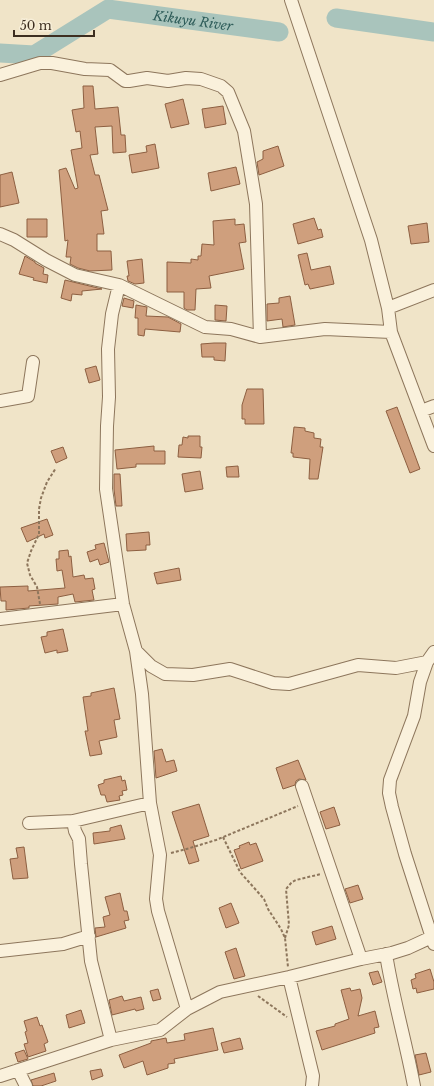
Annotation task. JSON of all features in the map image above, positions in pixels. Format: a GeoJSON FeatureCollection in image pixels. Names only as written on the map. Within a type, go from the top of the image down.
{"type":"FeatureCollection","features":[{"type":"Feature","properties":{"kind":"street"},"geometry":{"type":"LineString","coordinates":[[291,0],[371,240],[388,308],[391,332],[434,446]]}},
{"type":"Feature","properties":{"kind":"street"},"geometry":{"type":"LineString","coordinates":[[0,75],[40,64],[52,63],[85,69],[110,70],[125,81],[147,78],[168,81],[186,78],[201,79],[221,86],[228,92],[244,131],[256,204],[260,337]]}},
{"type":"Feature","properties":{"kind":"street"},"geometry":{"type":"LineString","coordinates":[[0,234],[14,240],[46,260],[75,275],[119,285],[205,327],[231,329],[260,337],[325,329],[391,332]]}},
{"type":"Feature","properties":{"kind":"street"},"geometry":{"type":"LineString","coordinates":[[119,285],[112,314],[108,349],[109,397],[106,489],[123,604],[136,651],[142,694],[150,803],[160,855],[156,899],[158,911],[187,1009]]}},
{"type":"Feature","properties":{"kind":"street"},"geometry":{"type":"LineString","coordinates":[[388,308],[434,290]]}},
{"type":"Feature","properties":{"kind":"street"},"geometry":{"type":"LineString","coordinates":[[0,401],[28,396],[33,362]]}},
{"type":"Feature","properties":{"kind":"street"},"geometry":{"type":"LineString","coordinates":[[421,411],[434,406]]}},
{"type":"Feature","properties":{"kind":"street"},"geometry":{"type":"LineString","coordinates":[[0,619],[123,604]]}},
{"type":"Feature","properties":{"kind":"street"},"geometry":{"type":"LineString","coordinates":[[136,651],[151,666],[165,674],[193,675],[230,669],[272,683],[289,684],[358,665],[396,668],[431,657]]}},
{"type":"Feature","properties":{"kind":"street"},"geometry":{"type":"LineString","coordinates":[[0,1076],[111,1040],[160,1030],[187,1009],[220,992],[386,954],[433,940],[403,847],[392,807],[390,793],[390,780],[414,716],[420,682],[431,657]]}},
{"type":"Feature","properties":{"kind":"street"},"geometry":{"type":"LineString","coordinates":[[302,786],[361,959]]}},
{"type":"Feature","properties":{"kind":"street"},"geometry":{"type":"LineString","coordinates":[[29,823],[74,821],[150,803]]}},
{"type":"Feature","properties":{"kind":"street"},"geometry":{"type":"LineString","coordinates":[[74,821],[75,831],[79,839],[91,961],[111,1040]]}},
{"type":"Feature","properties":{"kind":"street"},"geometry":{"type":"LineString","coordinates":[[0,951],[64,944],[88,936]]}},
{"type":"Feature","properties":{"kind":"street"},"geometry":{"type":"LineString","coordinates":[[386,954],[390,985],[408,1052],[414,1086]]}},
{"type":"Feature","properties":{"kind":"street"},"geometry":{"type":"LineString","coordinates":[[289,977],[302,1029],[306,1053],[313,1076],[312,1086]]}},
{"type":"Feature","properties":{"kind":"street"},"geometry":{"type":"LineString","coordinates":[[18,1070],[26,1086]]}},
{"type":"Feature","properties":{"kind":"path"},"geometry":{"type":"LineString","coordinates":[[42,614],[36,587],[27,569],[27,563],[39,534],[39,509],[42,498],[47,482],[56,468]]}},
{"type":"Feature","properties":{"kind":"path"},"geometry":{"type":"LineString","coordinates":[[160,855],[190,848],[223,837],[308,803]]}},
{"type":"Feature","properties":{"kind":"path"},"geometry":{"type":"LineString","coordinates":[[223,837],[240,872],[264,899],[285,938],[289,977]]}},
{"type":"Feature","properties":{"kind":"path"},"geometry":{"type":"LineString","coordinates":[[285,938],[289,925],[286,891],[288,886],[296,880],[330,871]]}},
{"type":"Feature","properties":{"kind":"path"},"geometry":{"type":"LineString","coordinates":[[243,987],[269,1003],[302,1029]]}},
{"type":"Feature","properties":{"kind":"building"},"geometry":{"type":"Polygon","coordinates":[[[83,86],[93,86],[95,109],[118,107],[121,135],[125,135],[126,152],[113,153],[112,126],[95,127],[98,154],[90,155],[95,175],[99,175],[108,210],[101,211],[104,234],[97,234],[97,251],[111,251],[112,270],[90,271],[78,268],[70,264],[71,257],[66,257],[68,240],[65,241],[59,170],[66,168],[75,189],[78,188],[71,150],[82,148],[80,131],[76,132],[72,110],[84,108],[83,86]]]}},
{"type":"Feature","properties":{"kind":"building"},"geometry":{"type":"Polygon","coordinates":[[[183,99],[189,124],[171,128],[165,104],[183,99]]]}},
{"type":"Feature","properties":{"kind":"building"},"geometry":{"type":"Polygon","coordinates":[[[223,106],[226,124],[205,128],[202,109],[223,106]]]}},
{"type":"Feature","properties":{"kind":"building"},"geometry":{"type":"Polygon","coordinates":[[[155,144],[159,168],[132,173],[129,155],[147,152],[146,146],[155,144]]]}},
{"type":"Feature","properties":{"kind":"building"},"geometry":{"type":"Polygon","coordinates":[[[278,146],[284,166],[259,175],[257,162],[263,159],[263,151],[278,146]]]}},
{"type":"Feature","properties":{"kind":"building"},"geometry":{"type":"Polygon","coordinates":[[[236,167],[240,184],[211,191],[208,173],[236,167]]]}},
{"type":"Feature","properties":{"kind":"building"},"geometry":{"type":"Polygon","coordinates":[[[12,172],[19,203],[0,207],[0,175],[12,172]]]}},
{"type":"Feature","properties":{"kind":"building"},"geometry":{"type":"Polygon","coordinates":[[[314,218],[318,230],[321,229],[323,237],[298,244],[293,224],[314,218]]]}},
{"type":"Feature","properties":{"kind":"building"},"geometry":{"type":"Polygon","coordinates":[[[27,219],[47,219],[47,237],[27,237],[27,219]]]}},
{"type":"Feature","properties":{"kind":"building"},"geometry":{"type":"Polygon","coordinates":[[[235,219],[235,225],[244,224],[246,242],[239,243],[244,269],[209,276],[211,288],[196,289],[195,310],[187,310],[184,308],[184,292],[167,292],[167,262],[191,263],[191,259],[198,260],[198,256],[201,256],[202,244],[214,245],[213,221],[235,219]]]}},
{"type":"Feature","properties":{"kind":"building"},"geometry":{"type":"Polygon","coordinates":[[[427,223],[429,242],[411,244],[408,226],[427,223]]]}},
{"type":"Feature","properties":{"kind":"building"},"geometry":{"type":"Polygon","coordinates":[[[307,253],[311,270],[330,266],[334,284],[310,289],[308,284],[305,285],[298,255],[307,253]]]}},
{"type":"Feature","properties":{"kind":"building"},"geometry":{"type":"Polygon","coordinates":[[[25,256],[44,268],[43,274],[48,275],[47,283],[33,280],[34,278],[19,274],[25,256]]]}},
{"type":"Feature","properties":{"kind":"building"},"geometry":{"type":"Polygon","coordinates":[[[142,259],[144,283],[135,284],[128,281],[127,276],[129,276],[127,261],[142,259]]]}},
{"type":"Feature","properties":{"kind":"building"},"geometry":{"type":"Polygon","coordinates":[[[65,280],[102,289],[82,291],[82,295],[72,294],[71,301],[61,298],[65,280]]]}},
{"type":"Feature","properties":{"kind":"building"},"geometry":{"type":"Polygon","coordinates":[[[290,296],[295,325],[283,327],[282,319],[267,321],[267,304],[279,303],[279,298],[290,296]]]}},
{"type":"Feature","properties":{"kind":"building"},"geometry":{"type":"Polygon","coordinates":[[[124,298],[134,301],[133,308],[122,306],[124,298]]]}},
{"type":"Feature","properties":{"kind":"building"},"geometry":{"type":"Polygon","coordinates":[[[136,305],[147,307],[146,316],[168,317],[181,324],[180,332],[145,329],[144,336],[138,335],[138,318],[135,318],[136,305]]]}},
{"type":"Feature","properties":{"kind":"building"},"geometry":{"type":"Polygon","coordinates":[[[215,305],[227,306],[226,321],[215,320],[215,305]]]}},
{"type":"Feature","properties":{"kind":"building"},"geometry":{"type":"Polygon","coordinates":[[[226,343],[225,361],[214,360],[214,357],[202,357],[201,344],[226,343]]]}},
{"type":"Feature","properties":{"kind":"building"},"geometry":{"type":"Polygon","coordinates":[[[96,366],[100,380],[89,383],[85,369],[96,366]]]}},
{"type":"Feature","properties":{"kind":"building"},"geometry":{"type":"Polygon","coordinates":[[[247,389],[263,389],[264,424],[245,424],[245,419],[242,419],[242,405],[247,389]]]}},
{"type":"Feature","properties":{"kind":"building"},"geometry":{"type":"Polygon","coordinates":[[[397,407],[420,469],[410,473],[386,411],[397,407]]]}},
{"type":"Feature","properties":{"kind":"building"},"geometry":{"type":"Polygon","coordinates":[[[294,427],[305,428],[305,431],[314,433],[314,438],[321,439],[320,447],[323,447],[318,479],[309,479],[310,459],[293,457],[293,453],[291,453],[294,427]]]}},
{"type":"Feature","properties":{"kind":"building"},"geometry":{"type":"Polygon","coordinates":[[[188,436],[200,436],[200,447],[202,447],[201,458],[178,457],[179,445],[182,445],[183,437],[188,438],[188,436]]]}},
{"type":"Feature","properties":{"kind":"building"},"geometry":{"type":"Polygon","coordinates":[[[154,446],[154,451],[165,451],[165,464],[136,464],[136,467],[117,469],[115,450],[154,446]]]}},
{"type":"Feature","properties":{"kind":"building"},"geometry":{"type":"Polygon","coordinates":[[[63,447],[67,458],[56,463],[51,451],[63,447]]]}},
{"type":"Feature","properties":{"kind":"building"},"geometry":{"type":"Polygon","coordinates":[[[238,466],[239,477],[227,477],[226,467],[238,466]]]}},
{"type":"Feature","properties":{"kind":"building"},"geometry":{"type":"Polygon","coordinates":[[[200,471],[203,489],[185,492],[182,474],[200,471]]]}},
{"type":"Feature","properties":{"kind":"building"},"geometry":{"type":"Polygon","coordinates":[[[114,474],[120,474],[122,506],[116,506],[114,474]]]}},
{"type":"Feature","properties":{"kind":"building"},"geometry":{"type":"Polygon","coordinates":[[[47,519],[53,535],[45,538],[44,534],[27,542],[21,528],[47,519]]]}},
{"type":"Feature","properties":{"kind":"building"},"geometry":{"type":"Polygon","coordinates":[[[149,532],[150,545],[146,545],[146,550],[127,551],[126,534],[149,532]]]}},
{"type":"Feature","properties":{"kind":"building"},"geometry":{"type":"Polygon","coordinates":[[[104,543],[109,562],[100,565],[98,559],[90,562],[87,552],[96,549],[95,545],[104,543]]]}},
{"type":"Feature","properties":{"kind":"building"},"geometry":{"type":"Polygon","coordinates":[[[68,550],[69,557],[71,556],[73,577],[84,575],[85,579],[93,578],[95,589],[92,590],[94,600],[75,602],[73,594],[58,597],[58,604],[29,606],[29,608],[6,610],[6,601],[1,601],[0,587],[28,586],[28,591],[65,588],[62,570],[57,571],[56,559],[59,559],[59,551],[68,550]]]}},
{"type":"Feature","properties":{"kind":"building"},"geometry":{"type":"Polygon","coordinates":[[[179,568],[181,580],[157,584],[154,573],[179,568]]]}},
{"type":"Feature","properties":{"kind":"building"},"geometry":{"type":"Polygon","coordinates":[[[63,629],[68,651],[57,653],[57,650],[45,653],[41,637],[47,636],[47,632],[63,629]]]}},
{"type":"Feature","properties":{"kind":"building"},"geometry":{"type":"Polygon","coordinates":[[[114,688],[120,719],[114,720],[117,737],[99,741],[102,754],[90,756],[85,731],[88,731],[83,697],[91,696],[91,693],[114,688]]]}},
{"type":"Feature","properties":{"kind":"building"},"geometry":{"type":"Polygon","coordinates":[[[162,749],[166,762],[174,760],[177,771],[156,778],[154,751],[162,749]]]}},
{"type":"Feature","properties":{"kind":"building"},"geometry":{"type":"Polygon","coordinates":[[[298,760],[306,780],[299,779],[296,781],[295,785],[283,789],[276,768],[298,760]]]}},
{"type":"Feature","properties":{"kind":"building"},"geometry":{"type":"Polygon","coordinates":[[[121,776],[122,781],[125,780],[127,790],[122,791],[123,795],[119,796],[120,800],[107,802],[105,795],[101,795],[98,785],[104,783],[104,780],[121,776]]]}},
{"type":"Feature","properties":{"kind":"building"},"geometry":{"type":"Polygon","coordinates":[[[199,804],[209,836],[193,841],[199,861],[189,864],[172,812],[199,804]]]}},
{"type":"Feature","properties":{"kind":"building"},"geometry":{"type":"Polygon","coordinates":[[[334,807],[340,825],[326,829],[320,812],[334,807]]]}},
{"type":"Feature","properties":{"kind":"building"},"geometry":{"type":"Polygon","coordinates":[[[121,825],[125,839],[94,844],[93,833],[110,831],[110,828],[121,825]]]}},
{"type":"Feature","properties":{"kind":"building"},"geometry":{"type":"Polygon","coordinates":[[[249,842],[250,845],[256,843],[263,861],[241,869],[234,850],[249,842]]]}},
{"type":"Feature","properties":{"kind":"building"},"geometry":{"type":"Polygon","coordinates":[[[24,847],[28,878],[13,879],[10,859],[18,858],[16,848],[24,847]]]}},
{"type":"Feature","properties":{"kind":"building"},"geometry":{"type":"Polygon","coordinates":[[[358,885],[363,899],[350,903],[345,889],[358,885]]]}},
{"type":"Feature","properties":{"kind":"building"},"geometry":{"type":"Polygon","coordinates":[[[120,893],[124,911],[127,911],[129,920],[124,921],[126,928],[96,937],[95,928],[105,927],[103,917],[110,915],[105,897],[120,893]]]}},
{"type":"Feature","properties":{"kind":"building"},"geometry":{"type":"Polygon","coordinates":[[[231,903],[239,923],[226,928],[219,908],[231,903]]]}},
{"type":"Feature","properties":{"kind":"building"},"geometry":{"type":"Polygon","coordinates":[[[332,926],[336,939],[316,945],[312,932],[332,926]]]}},
{"type":"Feature","properties":{"kind":"building"},"geometry":{"type":"Polygon","coordinates":[[[236,948],[245,976],[234,979],[225,952],[236,948]]]}},
{"type":"Feature","properties":{"kind":"building"},"geometry":{"type":"Polygon","coordinates":[[[430,969],[434,982],[434,989],[417,993],[416,988],[413,989],[411,980],[416,978],[415,974],[430,969]]]}},
{"type":"Feature","properties":{"kind":"building"},"geometry":{"type":"Polygon","coordinates":[[[378,971],[382,982],[373,985],[369,973],[378,971]]]}},
{"type":"Feature","properties":{"kind":"building"},"geometry":{"type":"Polygon","coordinates":[[[350,988],[351,991],[360,989],[362,998],[358,1016],[375,1011],[379,1027],[374,1028],[375,1033],[322,1050],[316,1031],[335,1026],[335,1024],[349,1019],[341,990],[350,988]]]}},
{"type":"Feature","properties":{"kind":"building"},"geometry":{"type":"Polygon","coordinates":[[[158,989],[161,999],[153,1001],[150,991],[158,989]]]}},
{"type":"Feature","properties":{"kind":"building"},"geometry":{"type":"Polygon","coordinates":[[[122,996],[124,1001],[141,997],[144,1009],[136,1011],[135,1009],[112,1015],[109,1000],[122,996]]]}},
{"type":"Feature","properties":{"kind":"building"},"geometry":{"type":"Polygon","coordinates":[[[81,1010],[85,1023],[69,1028],[66,1015],[81,1010]]]}},
{"type":"Feature","properties":{"kind":"building"},"geometry":{"type":"Polygon","coordinates":[[[37,1017],[40,1026],[42,1025],[48,1042],[44,1044],[46,1051],[28,1057],[24,1044],[28,1043],[24,1021],[37,1017]]]}},
{"type":"Feature","properties":{"kind":"building"},"geometry":{"type":"Polygon","coordinates":[[[213,1028],[218,1050],[174,1059],[175,1063],[168,1064],[168,1068],[147,1075],[143,1061],[124,1068],[119,1055],[151,1043],[151,1041],[166,1038],[167,1043],[185,1040],[184,1034],[213,1028]]]}},
{"type":"Feature","properties":{"kind":"building"},"geometry":{"type":"Polygon","coordinates":[[[240,1038],[243,1049],[224,1053],[221,1043],[240,1038]]]}},
{"type":"Feature","properties":{"kind":"building"},"geometry":{"type":"Polygon","coordinates":[[[24,1050],[28,1059],[18,1062],[15,1053],[24,1050]]]}},
{"type":"Feature","properties":{"kind":"building"},"geometry":{"type":"Polygon","coordinates":[[[426,1053],[431,1072],[419,1075],[415,1055],[426,1053]]]}},
{"type":"Feature","properties":{"kind":"building"},"geometry":{"type":"Polygon","coordinates":[[[101,1069],[103,1076],[92,1080],[90,1071],[101,1069]]]}},
{"type":"Feature","properties":{"kind":"building"},"geometry":{"type":"Polygon","coordinates":[[[54,1073],[56,1081],[41,1086],[33,1086],[31,1080],[54,1073]]]}},
{"type":"Feature","properties":{"kind":"waterway","name":"Kikuyu River"},"geometry":{"type":"LineString","coordinates":[[0,53],[34,55],[108,9],[279,32]]}},
{"type":"Feature","properties":{"kind":"waterway","name":"Kikuyu River"},"geometry":{"type":"LineString","coordinates":[[336,18],[434,32]]}}]}
